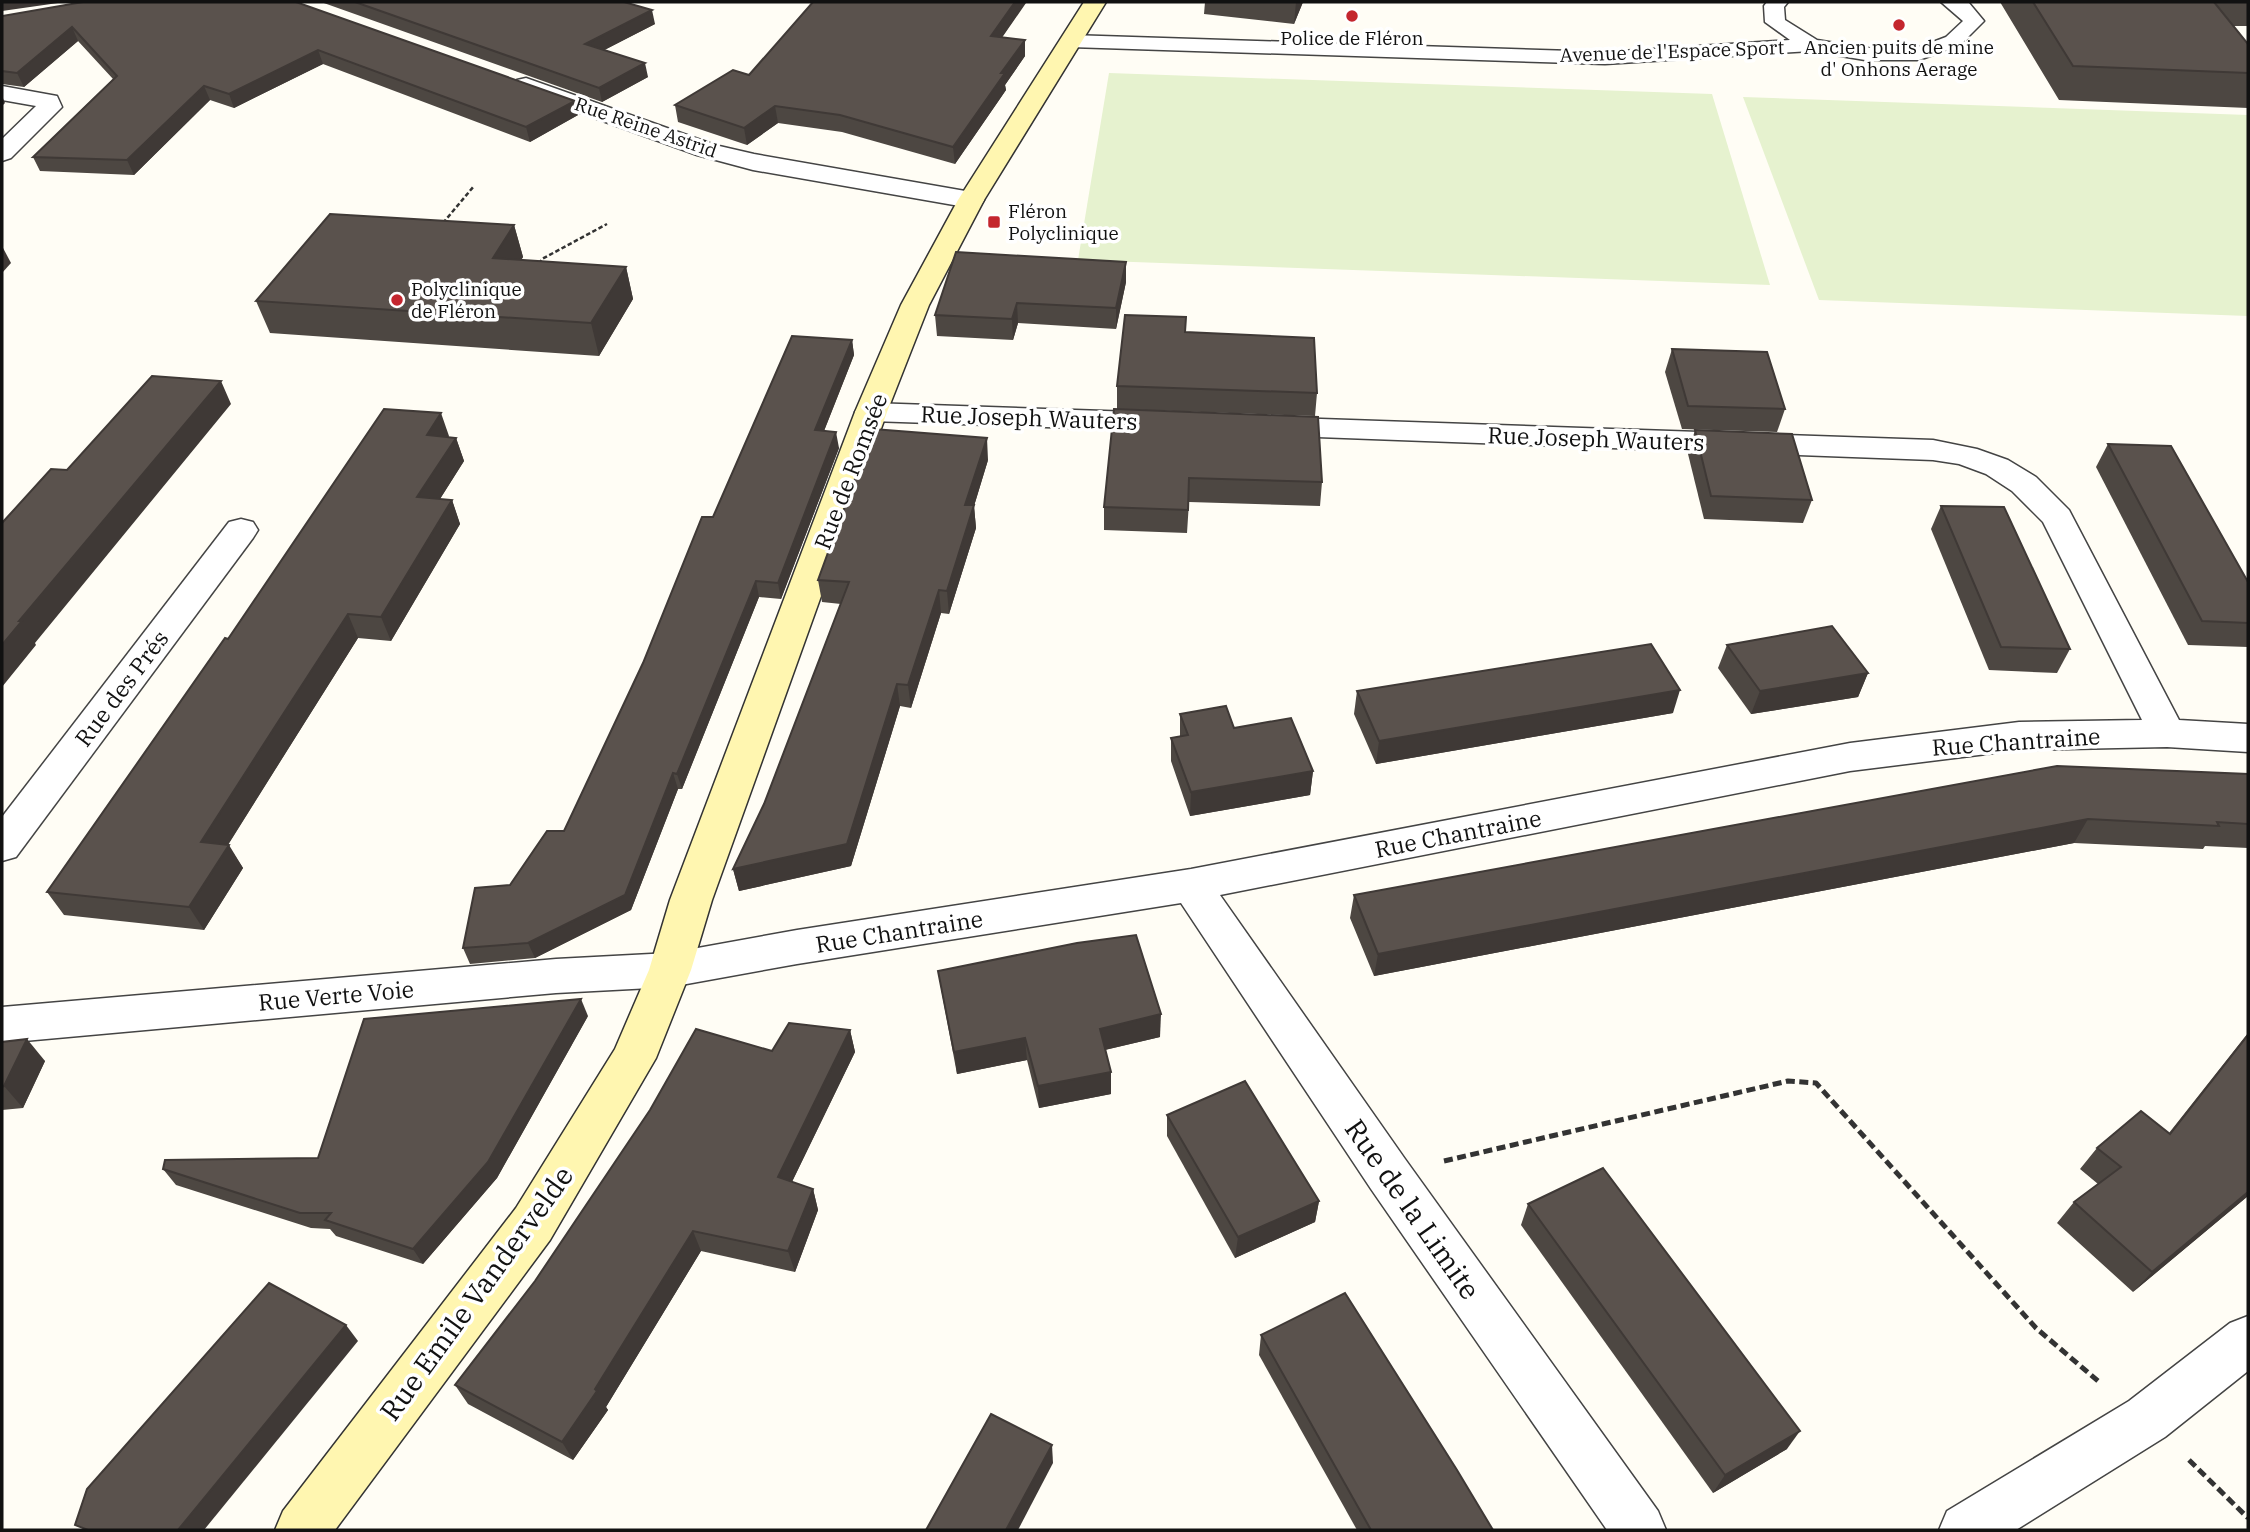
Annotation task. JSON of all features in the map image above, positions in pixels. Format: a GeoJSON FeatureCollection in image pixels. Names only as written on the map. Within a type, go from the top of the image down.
{"type":"FeatureCollection","features":[{"type":"Feature","properties":{"kind":"main road","name":"Rue de Romsée"},"geometry":{"type":"LineString","coordinates":[[670,970],[691,900],[871,412],[915,306],[971,200],[1095,2]]}},
{"type":"Feature","properties":{"kind":"main road","name":"Rue Emile Vandervelde"},"geometry":{"type":"LineString","coordinates":[[302,1530],[533,1224],[634,1058],[670,970]]}},
{"type":"Feature","properties":{"kind":"street","name":"Rue Reine Astrid"},"geometry":{"type":"LineString","coordinates":[[500,76],[706,150],[753,162],[971,200]]}},
{"type":"Feature","properties":{"kind":"street"},"geometry":{"type":"LineString","coordinates":[[2,93],[48,101],[50,107],[2,152]]}},
{"type":"Feature","properties":{"kind":"street","name":"Rue Joseph Wauters"},"geometry":{"type":"LineString","coordinates":[[871,412],[1193,423]]}},
{"type":"Feature","properties":{"kind":"street","name":"Rue Joseph Wauters"},"geometry":{"type":"LineString","coordinates":[[1235,425],[1933,450],[1966,456],[1997,467],[2024,484],[2057,517],[2167,733]]}},
{"type":"Feature","properties":{"kind":"street","name":"Rue des Prés"},"geometry":{"type":"LineString","coordinates":[[2,846],[241,530]]}},
{"type":"Feature","properties":{"kind":"street","name":"Rue Chantraine"},"geometry":{"type":"LineString","coordinates":[[670,970],[797,947],[1191,885],[1850,757],[2019,736],[2167,733],[2248,738]]}},
{"type":"Feature","properties":{"kind":"street","name":"Rue de la Limite"},"geometry":{"type":"LineString","coordinates":[[1191,885],[1388,1174],[1639,1530]]}},
{"type":"Feature","properties":{"kind":"street","name":"Rue Verte Voie"},"geometry":{"type":"LineString","coordinates":[[2,1025],[556,976],[670,970]]}},
{"type":"Feature","properties":{"kind":"street"},"geometry":{"type":"LineString","coordinates":[[1966,1530],[2147,1419],[2248,1340]]}},
{"type":"Feature","properties":{"kind":"lane"},"geometry":{"type":"LineString","coordinates":[[1778,2],[1774,6],[1776,22],[1811,45],[1865,54],[1919,54],[1953,41],[1974,20],[1962,7],[1951,2]]}},
{"type":"Feature","properties":{"kind":"lane","name":"Avenue de l'Espace Sport"},"geometry":{"type":"LineString","coordinates":[[1070,41],[1605,58],[1811,45]]}},
{"type":"Feature","properties":{"kind":"path"},"geometry":{"type":"LineString","coordinates":[[439,229],[474,186]]}},
{"type":"Feature","properties":{"kind":"path"},"geometry":{"type":"LineString","coordinates":[[534,270],[542,259],[607,224]]}},
{"type":"Feature","properties":{"kind":"path"},"geometry":{"type":"LineString","coordinates":[[1388,1174],[1788,1081],[1816,1083],[2036,1328],[2082,1369],[2147,1419],[2248,1518]]}},
{"type":"Feature","properties":{"kind":"green space"},"geometry":{"type":"Polygon","coordinates":[[[1109,73],[1712,94],[1770,285],[1078,260],[1109,73]]]}},
{"type":"Feature","properties":{"kind":"green space"},"geometry":{"type":"Polygon","coordinates":[[[1743,97],[2248,115],[2248,316],[1819,300],[1743,97]]]}},
{"type":"Feature","properties":{"kind":"building"},"geometry":{"type":"Polygon","coordinates":[[[83,2],[296,2],[575,101],[526,127],[318,50],[229,94],[204,86],[127,160],[33,157],[117,76],[72,27],[17,73],[2,71],[2,16],[83,2]]]}},
{"type":"Feature","properties":{"kind":"building"},"geometry":{"type":"Polygon","coordinates":[[[355,2],[624,2],[652,10],[585,44],[645,63],[599,88],[355,2]]]}},
{"type":"Feature","properties":{"kind":"building"},"geometry":{"type":"Polygon","coordinates":[[[813,2],[1015,2],[991,36],[1025,40],[953,147],[840,115],[775,106],[744,128],[675,105],[733,70],[749,75],[813,2]]]}},
{"type":"Feature","properties":{"kind":"building"},"geometry":{"type":"Polygon","coordinates":[[[2033,2],[2214,2],[2248,44],[2248,73],[2073,66],[2033,2]]]}},
{"type":"Feature","properties":{"kind":"building"},"geometry":{"type":"Polygon","coordinates":[[[330,214],[514,225],[493,258],[626,267],[591,323],[256,301],[330,214]]]}},
{"type":"Feature","properties":{"kind":"building"},"geometry":{"type":"Polygon","coordinates":[[[956,252],[1126,262],[1116,308],[1017,303],[1012,319],[935,315],[956,252]]]}},
{"type":"Feature","properties":{"kind":"building"},"geometry":{"type":"Polygon","coordinates":[[[1125,315],[1186,317],[1185,332],[1314,338],[1317,393],[1117,386],[1125,315]]]}},
{"type":"Feature","properties":{"kind":"building"},"geometry":{"type":"Polygon","coordinates":[[[792,336],[852,340],[815,430],[836,432],[778,583],[756,581],[677,774],[673,773],[625,895],[528,943],[463,948],[475,888],[510,885],[547,831],[564,831],[643,663],[702,517],[713,517],[792,336]]]}},
{"type":"Feature","properties":{"kind":"building"},"geometry":{"type":"Polygon","coordinates":[[[1672,349],[1767,352],[1785,409],[1688,406],[1672,349]]]}},
{"type":"Feature","properties":{"kind":"building"},"geometry":{"type":"Polygon","coordinates":[[[152,376],[221,381],[19,621],[22,621],[2,645],[2,523],[51,469],[67,470],[152,376]]]}},
{"type":"Feature","properties":{"kind":"building"},"geometry":{"type":"Polygon","coordinates":[[[384,409],[441,413],[427,435],[456,438],[417,497],[452,500],[381,617],[348,614],[278,722],[201,842],[229,845],[189,907],[47,892],[225,638],[228,639],[384,409]]]}},
{"type":"Feature","properties":{"kind":"building"},"geometry":{"type":"Polygon","coordinates":[[[1114,409],[1318,417],[1322,482],[1189,478],[1188,510],[1104,507],[1114,409]]]}},
{"type":"Feature","properties":{"kind":"building"},"geometry":{"type":"Polygon","coordinates":[[[873,429],[987,438],[965,505],[974,505],[947,591],[939,590],[908,685],[897,684],[847,844],[733,869],[764,804],[849,582],[818,580],[873,429]]]}},
{"type":"Feature","properties":{"kind":"building"},"geometry":{"type":"Polygon","coordinates":[[[1695,430],[1792,434],[1812,500],[1711,496],[1695,430]]]}},
{"type":"Feature","properties":{"kind":"building"},"geometry":{"type":"Polygon","coordinates":[[[2108,444],[2171,446],[2248,582],[2248,623],[2202,621],[2108,444]]]}},
{"type":"Feature","properties":{"kind":"building"},"geometry":{"type":"Polygon","coordinates":[[[1941,506],[2004,507],[2070,649],[2001,647],[1941,506]]]}},
{"type":"Feature","properties":{"kind":"building"},"geometry":{"type":"Polygon","coordinates":[[[1832,626],[1868,673],[1760,691],[1727,645],[1832,626]]]}},
{"type":"Feature","properties":{"kind":"building"},"geometry":{"type":"Polygon","coordinates":[[[1651,644],[1680,690],[1379,741],[1357,691],[1651,644]]]}},
{"type":"Feature","properties":{"kind":"building"},"geometry":{"type":"Polygon","coordinates":[[[1226,706],[1234,728],[1291,718],[1313,771],[1191,792],[1171,738],[1188,735],[1180,714],[1226,706]]]}},
{"type":"Feature","properties":{"kind":"building"},"geometry":{"type":"Polygon","coordinates":[[[2057,766],[2248,774],[2248,824],[2217,822],[2219,826],[2088,819],[1378,954],[1354,895],[2057,766]]]}},
{"type":"Feature","properties":{"kind":"building"},"geometry":{"type":"Polygon","coordinates":[[[1136,935],[1161,1014],[1100,1029],[1111,1072],[1038,1086],[1025,1038],[954,1052],[938,971],[1077,943],[1136,935]]]}},
{"type":"Feature","properties":{"kind":"building"},"geometry":{"type":"Polygon","coordinates":[[[581,999],[488,1162],[413,1249],[325,1220],[331,1213],[300,1213],[163,1169],[165,1160],[318,1158],[364,1019],[581,999]]]}},
{"type":"Feature","properties":{"kind":"building"},"geometry":{"type":"Polygon","coordinates":[[[789,1023],[850,1030],[778,1177],[813,1189],[788,1251],[693,1231],[595,1389],[597,1391],[562,1442],[455,1385],[535,1281],[650,1110],[696,1029],[772,1051],[789,1023]]]}},
{"type":"Feature","properties":{"kind":"building"},"geometry":{"type":"Polygon","coordinates":[[[2248,1035],[2248,1192],[2152,1272],[2074,1202],[2121,1167],[2097,1148],[2141,1111],[2170,1134],[2248,1035]]]}},
{"type":"Feature","properties":{"kind":"building"},"geometry":{"type":"Polygon","coordinates":[[[27,1039],[4,1086],[2,1087],[2,1042],[27,1039]]]}},
{"type":"Feature","properties":{"kind":"building"},"geometry":{"type":"Polygon","coordinates":[[[1245,1081],[1319,1201],[1238,1237],[1167,1115],[1245,1081]]]}},
{"type":"Feature","properties":{"kind":"building"},"geometry":{"type":"Polygon","coordinates":[[[1603,1168],[1800,1431],[1725,1475],[1528,1204],[1603,1168]]]}},
{"type":"Feature","properties":{"kind":"building"},"geometry":{"type":"Polygon","coordinates":[[[269,1283],[346,1325],[178,1530],[88,1530],[75,1525],[87,1489],[269,1283]]]}},
{"type":"Feature","properties":{"kind":"building"},"geometry":{"type":"Polygon","coordinates":[[[1345,1293],[1493,1530],[1371,1530],[1261,1335],[1345,1293]]]}},
{"type":"Feature","properties":{"kind":"building"},"geometry":{"type":"Polygon","coordinates":[[[991,1414],[1052,1445],[1006,1530],[926,1530],[991,1414]]]}},
{"type":"Feature","properties":{"kind":"place","name":"Police de Fléron"},"geometry":{"type":"Point","coordinates":[1352,16]}},
{"type":"Feature","properties":{"kind":"place","name":"Ancien puits de mine d' Onhons Aerage"},"geometry":{"type":"Point","coordinates":[1899,25]}},
{"type":"Feature","properties":{"kind":"place","name":"Fléron Polyclinique"},"geometry":{"type":"Point","coordinates":[994,222]}},
{"type":"Feature","properties":{"kind":"place","name":"Polyclinique de Fléron"},"geometry":{"type":"Point","coordinates":[397,300]}}]}
